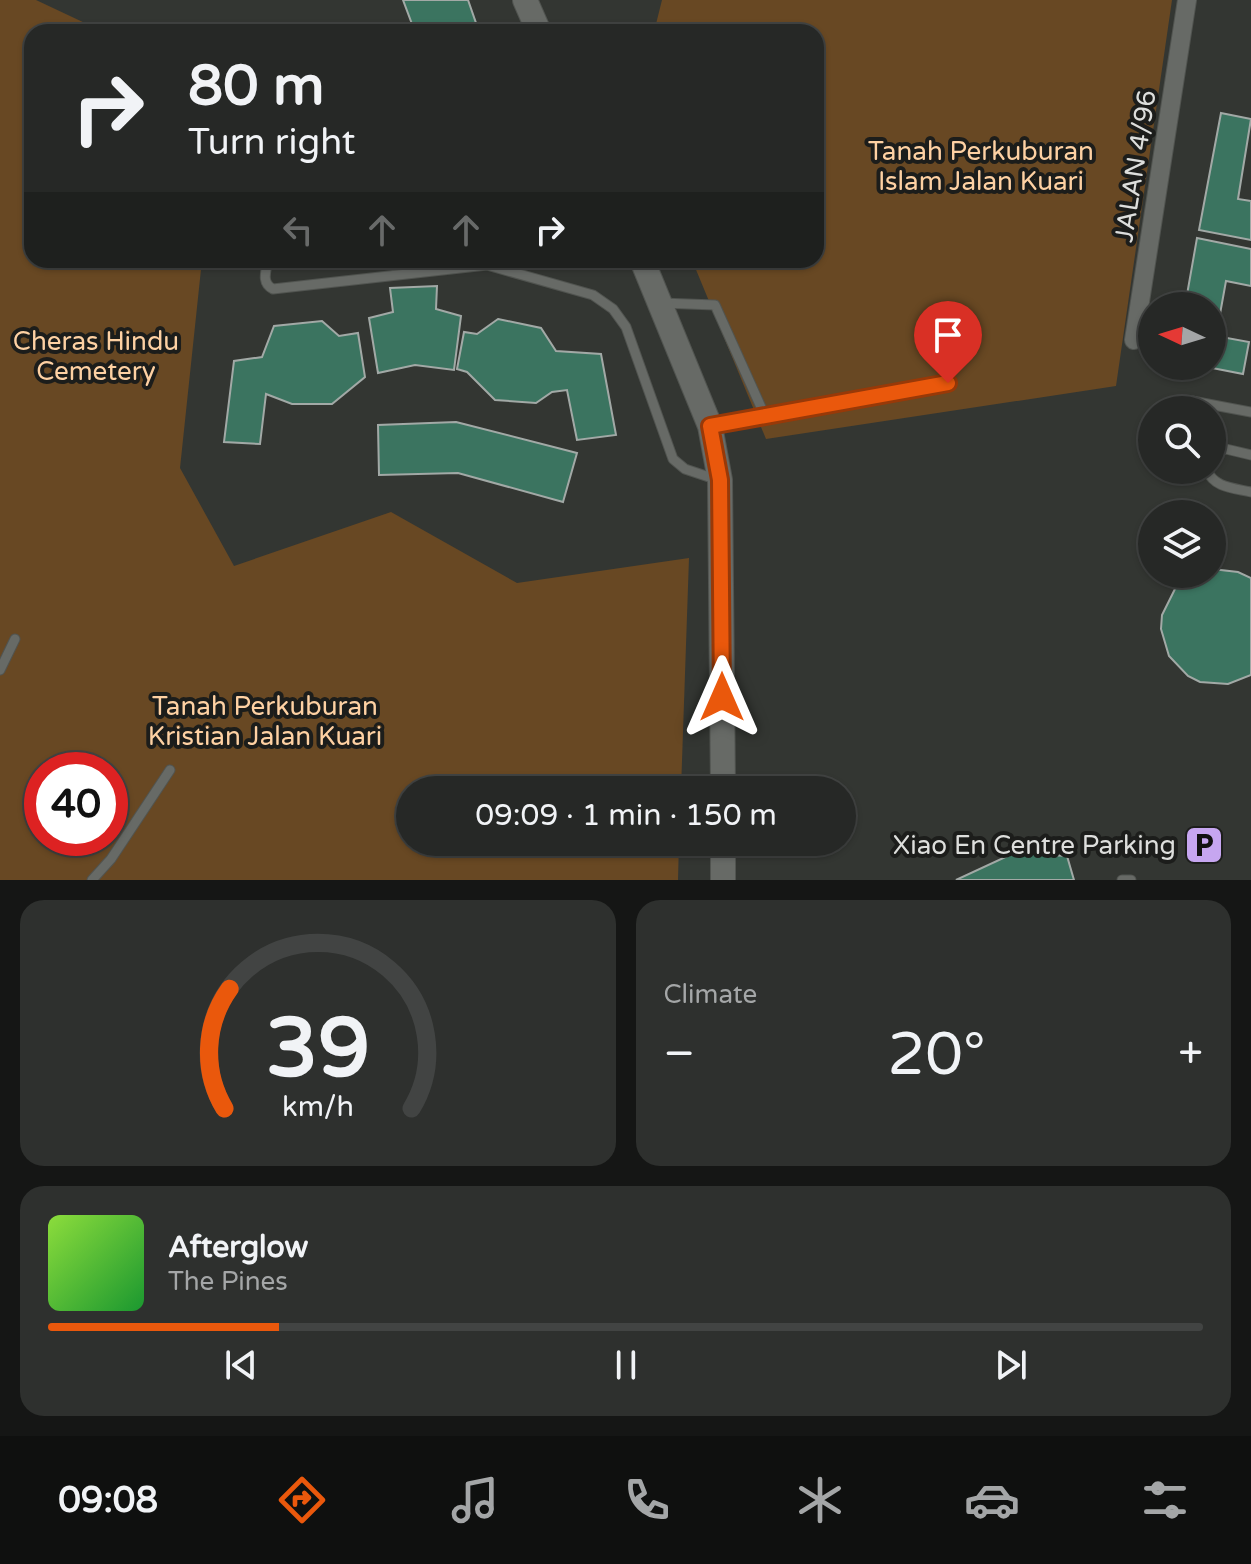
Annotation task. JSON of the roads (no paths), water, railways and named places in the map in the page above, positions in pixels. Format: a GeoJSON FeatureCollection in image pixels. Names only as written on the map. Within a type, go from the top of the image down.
{"type":"FeatureCollection","features":[{"type":"Feature","properties":{"kind":"street","name":"JALAN 4/96"},"geometry":{"type":"LineString","coordinates":[[1134,340],[1187,0]]}},
{"type":"Feature","properties":{"kind":"street"},"geometry":{"type":"LineString","coordinates":[[646,268],[710,426],[720,480],[723,776]]}},
{"type":"Feature","properties":{"kind":"street"},"geometry":{"type":"LineString","coordinates":[[723,856],[723,880]]}},
{"type":"Feature","properties":{"kind":"lane"},"geometry":{"type":"LineString","coordinates":[[266,268],[264,278],[273,289],[446,268]]}},
{"type":"Feature","properties":{"kind":"lane"},"geometry":{"type":"LineString","coordinates":[[504,268],[593,295],[613,309],[626,327],[636,350],[673,459],[685,469],[720,480]]}},
{"type":"Feature","properties":{"kind":"lane"},"geometry":{"type":"LineString","coordinates":[[661,303],[715,305],[765,416]]}},
{"type":"Feature","properties":{"kind":"lane"},"geometry":{"type":"LineString","coordinates":[[710,426],[948,383]]}},
{"type":"Feature","properties":{"kind":"lane"},"geometry":{"type":"LineString","coordinates":[[1226,407],[1251,412]]}},
{"type":"Feature","properties":{"kind":"lane"},"geometry":{"type":"LineString","coordinates":[[1226,449],[1251,455]]}},
{"type":"Feature","properties":{"kind":"lane"},"geometry":{"type":"LineString","coordinates":[[1219,484],[1251,492]]}},
{"type":"Feature","properties":{"kind":"lane"},"geometry":{"type":"LineString","coordinates":[[0,670],[15,639]]}},
{"type":"Feature","properties":{"kind":"lane"},"geometry":{"type":"LineString","coordinates":[[92,880],[111,859],[170,770]]}},
{"type":"Feature","properties":{"kind":"lane"},"geometry":{"type":"LineString","coordinates":[[1122,880],[1131,880]]}},
{"type":"Feature","properties":{"kind":"place","name":"Xiao En Centre Parking"},"geometry":{"type":"Point","coordinates":[1204,845]}},
{"type":"Feature","properties":{"kind":"park label","name":"Tanah Perkuburan Islam Jalan Kuari"},"geometry":{"type":"Point","coordinates":[981,166]}},
{"type":"Feature","properties":{"kind":"park label","name":"Cheras Hindu Cemetery"},"geometry":{"type":"Point","coordinates":[96,356]}},
{"type":"Feature","properties":{"kind":"park label","name":"Tanah Perkuburan Kristian Jalan Kuari"},"geometry":{"type":"Point","coordinates":[265,721]}}]}
